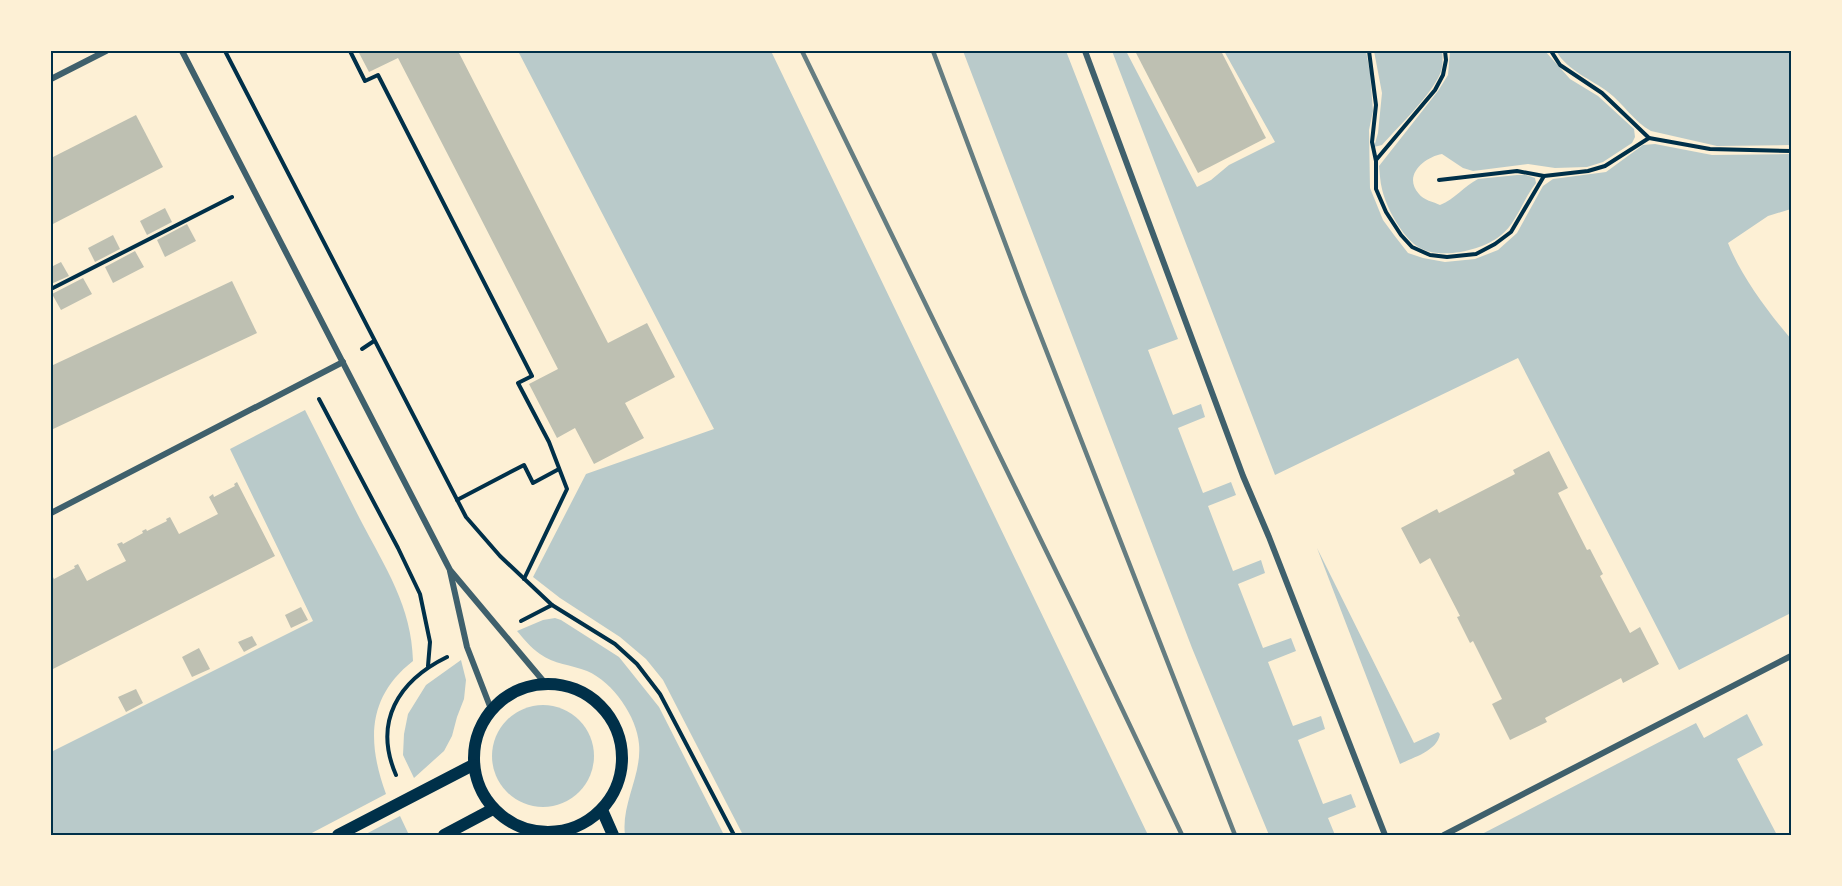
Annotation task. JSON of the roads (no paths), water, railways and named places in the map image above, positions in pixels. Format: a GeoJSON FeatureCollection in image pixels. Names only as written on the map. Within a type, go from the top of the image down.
{"type":"FeatureCollection","features":[{"type":"Feature","properties":{"kind":"main road"},"geometry":{"type":"LineString","coordinates":[[545,683],[579,690],[596,702],[604,708],[620,739],[620,778],[602,810],[583,824],[558,834],[539,832],[514,825],[493,809],[481,790],[473,765],[476,739],[491,709],[512,692],[545,683]]}},
{"type":"Feature","properties":{"kind":"main road"},"geometry":{"type":"LineString","coordinates":[[338,835],[473,765]]}},
{"type":"Feature","properties":{"kind":"main road"},"geometry":{"type":"LineString","coordinates":[[444,835],[493,809]]}},
{"type":"Feature","properties":{"kind":"main road"},"geometry":{"type":"LineString","coordinates":[[602,810],[613,835]]}},
{"type":"Feature","properties":{"kind":"street"},"geometry":{"type":"LineString","coordinates":[[51,79],[106,51]]}},
{"type":"Feature","properties":{"kind":"street"},"geometry":{"type":"LineString","coordinates":[[182,51],[450,570],[545,683]]}},
{"type":"Feature","properties":{"kind":"street"},"geometry":{"type":"LineString","coordinates":[[1085,51],[1244,476],[1385,835]]}},
{"type":"Feature","properties":{"kind":"street"},"geometry":{"type":"LineString","coordinates":[[51,513],[343,362]]}},
{"type":"Feature","properties":{"kind":"street"},"geometry":{"type":"LineString","coordinates":[[450,570],[467,647],[491,709]]}},
{"type":"Feature","properties":{"kind":"street"},"geometry":{"type":"LineString","coordinates":[[1444,835],[1791,656]]}},
{"type":"Feature","properties":{"kind":"railway"},"geometry":{"type":"LineString","coordinates":[[802,51],[1075,610],[1182,835]]}},
{"type":"Feature","properties":{"kind":"railway"},"geometry":{"type":"LineString","coordinates":[[933,51],[1025,296],[1235,835]]}}]}
